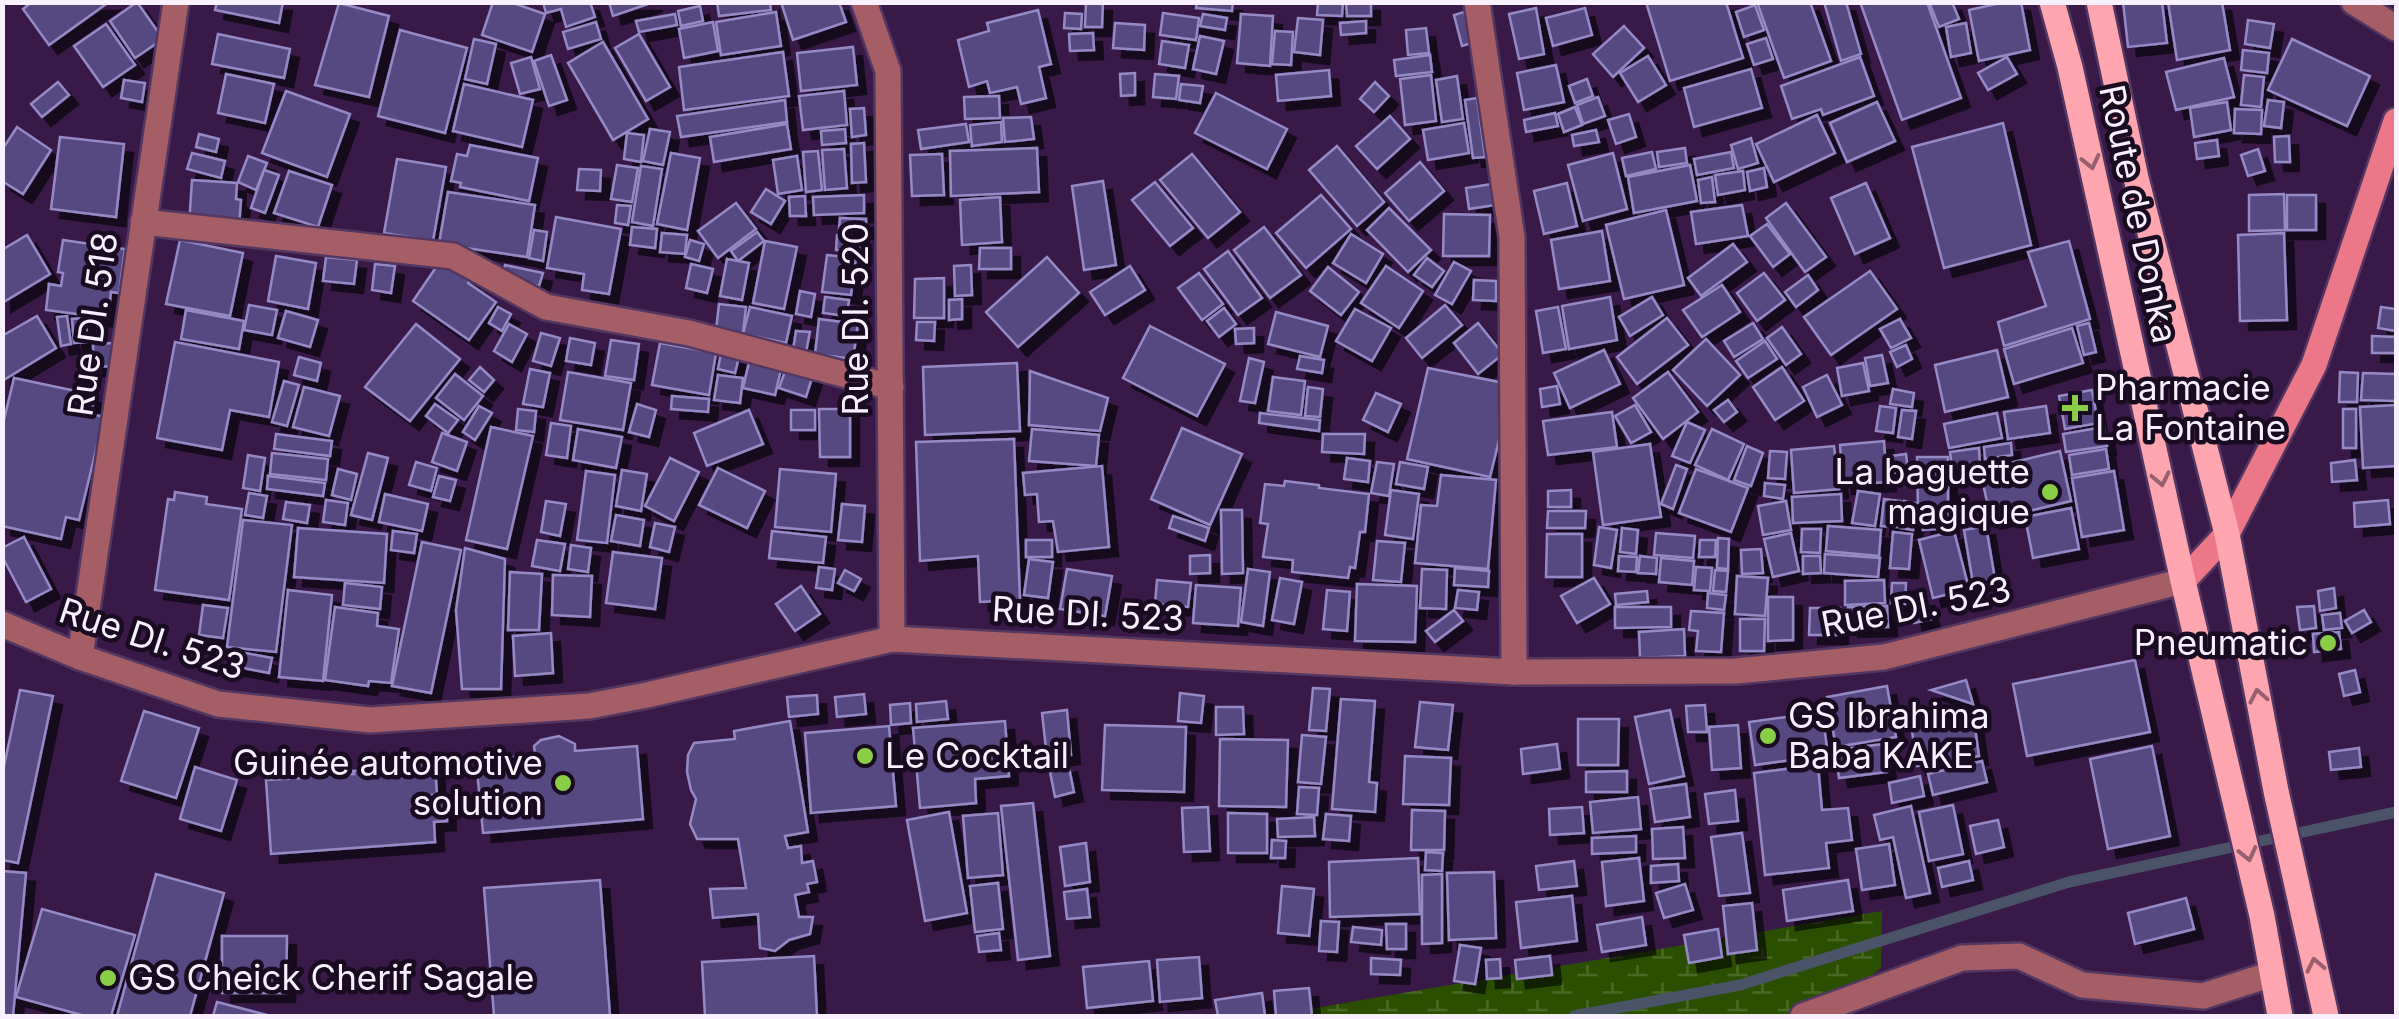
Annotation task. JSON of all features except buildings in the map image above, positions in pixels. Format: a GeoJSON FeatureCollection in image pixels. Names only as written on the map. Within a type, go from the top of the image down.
{"type":"FeatureCollection","features":[{"type":"Feature","properties":{"kind":"main road","name":"Route de Donka"},"geometry":{"type":"LineString","coordinates":[[2052,2],[2262,916],[2280,1016]]}},
{"type":"Feature","properties":{"kind":"main road","name":"Route de Donka"},"geometry":{"type":"LineString","coordinates":[[2099,2],[2136,178],[2227,534],[2276,792],[2326,1016]]}},
{"type":"Feature","properties":{"kind":"main road"},"geometry":{"type":"LineString","coordinates":[[2183,581],[2227,534],[2314,365],[2396,121]]}},
{"type":"Feature","properties":{"kind":"street","name":"Rue DI. 518"},"geometry":{"type":"LineString","coordinates":[[80,656],[176,2]]}},
{"type":"Feature","properties":{"kind":"street","name":"Rue DI. 520"},"geometry":{"type":"LineString","coordinates":[[864,2],[888,70],[892,639]]}},
{"type":"Feature","properties":{"kind":"street"},"geometry":{"type":"LineString","coordinates":[[1477,2],[1512,237],[1514,672]]}},
{"type":"Feature","properties":{"kind":"street"},"geometry":{"type":"LineString","coordinates":[[2354,2],[2396,28]]}},
{"type":"Feature","properties":{"kind":"street"},"geometry":{"type":"LineString","coordinates":[[143,222],[454,256],[546,307],[689,333],[891,388]]}},
{"type":"Feature","properties":{"kind":"street","name":"Rue DI. 523"},"geometry":{"type":"LineString","coordinates":[[2,624],[218,704],[370,720],[589,706],[892,639],[1514,672],[1736,671],[1884,656],[2183,581]]}},
{"type":"Feature","properties":{"kind":"street"},"geometry":{"type":"LineString","coordinates":[[1803,1016],[1962,958],[2019,956],[2082,985],[2203,996],[2272,974]]}},
{"type":"Feature","properties":{"kind":"green space"},"geometry":{"type":"Polygon","coordinates":[[[1882,911],[1881,968],[1820,1016],[1269,1016],[1882,911]]]}},
{"type":"Feature","properties":{"kind":"waterway"},"geometry":{"type":"LineString","coordinates":[[1574,1016],[1740,985],[2069,882],[2396,812]]}},
{"type":"Feature","properties":{"kind":"place","name":"Pharmacie La Fontaine"},"geometry":{"type":"Point","coordinates":[2075,408]}},
{"type":"Feature","properties":{"kind":"place","name":"La baguette magique"},"geometry":{"type":"Point","coordinates":[2050,492]}},
{"type":"Feature","properties":{"kind":"place","name":"Pneumatic"},"geometry":{"type":"Point","coordinates":[2328,643]}},
{"type":"Feature","properties":{"kind":"place","name":"GS Ibrahima Baba KAKE"},"geometry":{"type":"Point","coordinates":[1768,736]}},
{"type":"Feature","properties":{"kind":"place","name":"Le Cocktail"},"geometry":{"type":"Point","coordinates":[865,756]}},
{"type":"Feature","properties":{"kind":"place","name":"Guinée automotive solution"},"geometry":{"type":"Point","coordinates":[563,783]}},
{"type":"Feature","properties":{"kind":"place","name":"GS Cheick Cherif Sagale"},"geometry":{"type":"Point","coordinates":[108,978]}}]}
